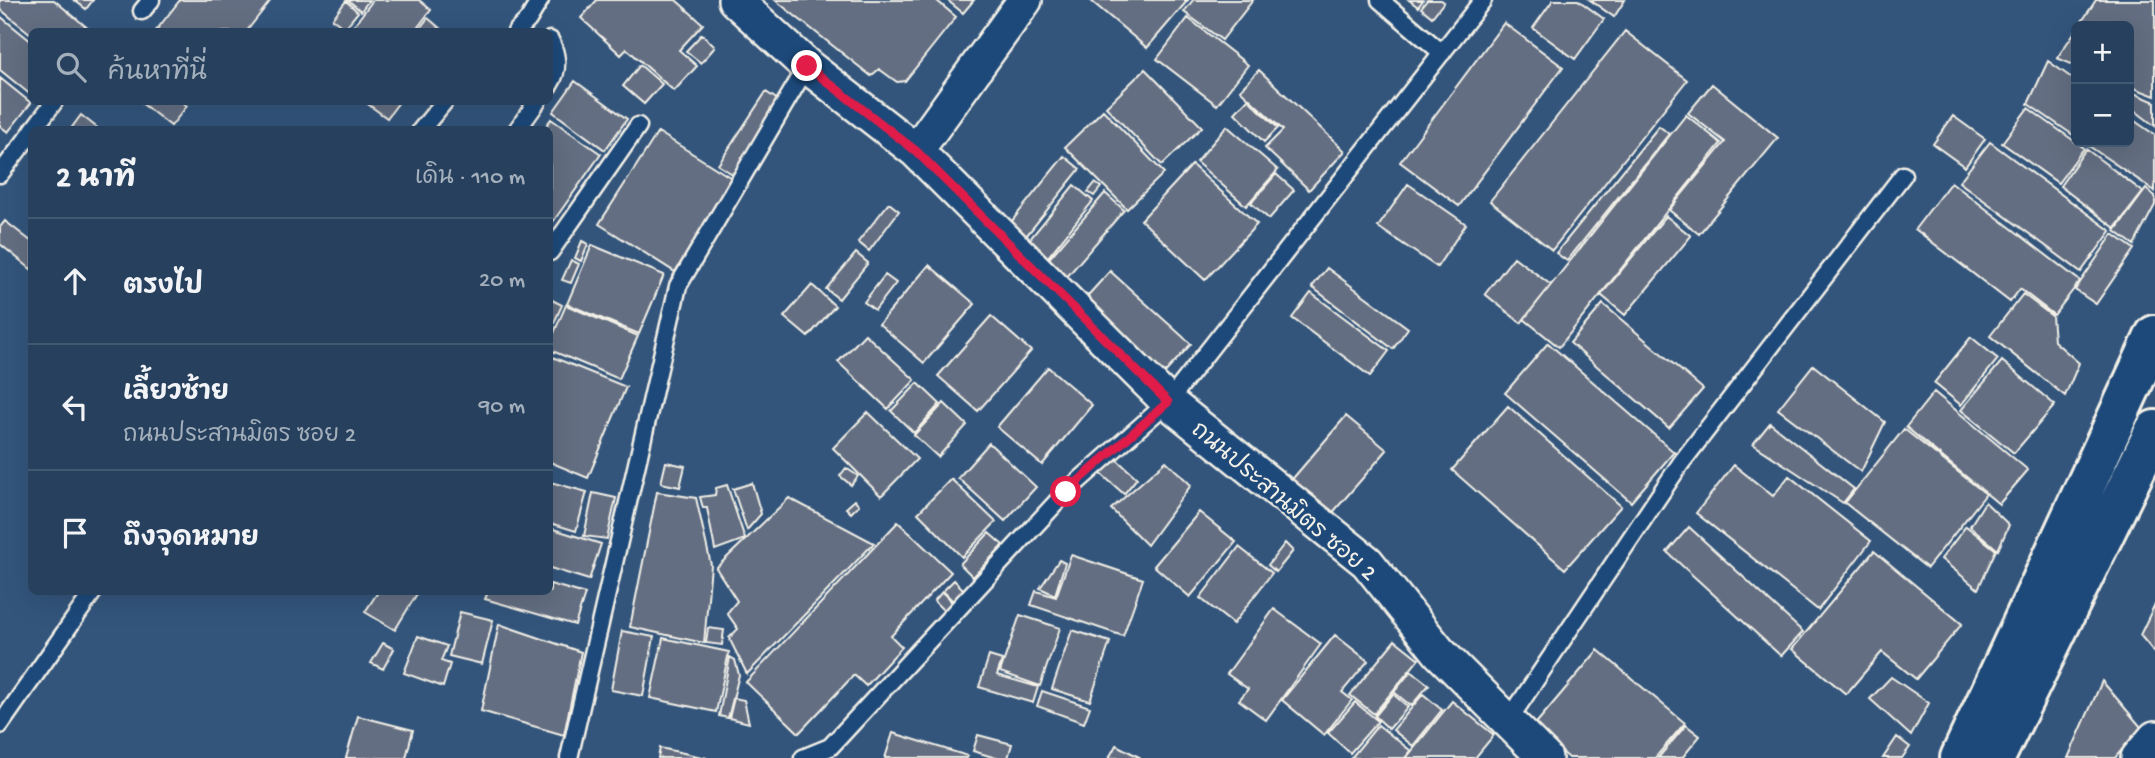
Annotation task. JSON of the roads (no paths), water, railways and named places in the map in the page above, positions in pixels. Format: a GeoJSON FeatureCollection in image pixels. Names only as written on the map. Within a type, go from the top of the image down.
{"type":"FeatureCollection","features":[{"type":"Feature","properties":{"kind":"main road"},"geometry":{"type":"LineString","coordinates":[[1995,758],[2001,707],[2155,335]]}},
{"type":"Feature","properties":{"kind":"main road"},"geometry":{"type":"LineString","coordinates":[[1960,758],[2001,707],[2155,430]]}},
{"type":"Feature","properties":{"kind":"street","name":"ถนนประสานมิตร ซอย 2"},"geometry":{"type":"LineString","coordinates":[[735,0],[807,66],[916,151],[1168,402],[1367,562],[1439,652],[1545,758]]}},
{"type":"Feature","properties":{"kind":"street"},"geometry":{"type":"LineString","coordinates":[[916,151],[1025,0]]}},
{"type":"Feature","properties":{"kind":"street"},"geometry":{"type":"LineString","coordinates":[[2138,758],[2155,738]]}},
{"type":"Feature","properties":{"kind":"lane"},"geometry":{"type":"LineString","coordinates":[[522,26],[540,0]]}},
{"type":"Feature","properties":{"kind":"lane"},"geometry":{"type":"LineString","coordinates":[[1380,0],[1442,53]]}},
{"type":"Feature","properties":{"kind":"lane"},"geometry":{"type":"LineString","coordinates":[[803,758],[830,747],[1066,492],[1168,402],[1483,0]]}},
{"type":"Feature","properties":{"kind":"lane"},"geometry":{"type":"LineString","coordinates":[[553,47],[556,64],[553,79]]}},
{"type":"Feature","properties":{"kind":"lane"},"geometry":{"type":"LineString","coordinates":[[569,758],[678,286],[807,66]]}},
{"type":"Feature","properties":{"kind":"lane"},"geometry":{"type":"LineString","coordinates":[[36,126],[52,105]]}},
{"type":"Feature","properties":{"kind":"lane"},"geometry":{"type":"LineString","coordinates":[[424,126],[442,105]]}},
{"type":"Feature","properties":{"kind":"lane"},"geometry":{"type":"LineString","coordinates":[[520,126],[535,105]]}},
{"type":"Feature","properties":{"kind":"lane"},"geometry":{"type":"LineString","coordinates":[[553,248],[638,125]]}},
{"type":"Feature","properties":{"kind":"lane"},"geometry":{"type":"LineString","coordinates":[[0,174],[28,136]]}},
{"type":"Feature","properties":{"kind":"lane"},"geometry":{"type":"LineString","coordinates":[[1508,721],[1681,463],[1903,174]]}},
{"type":"Feature","properties":{"kind":"lane"},"geometry":{"type":"LineString","coordinates":[[0,725],[91,595]]}}]}
